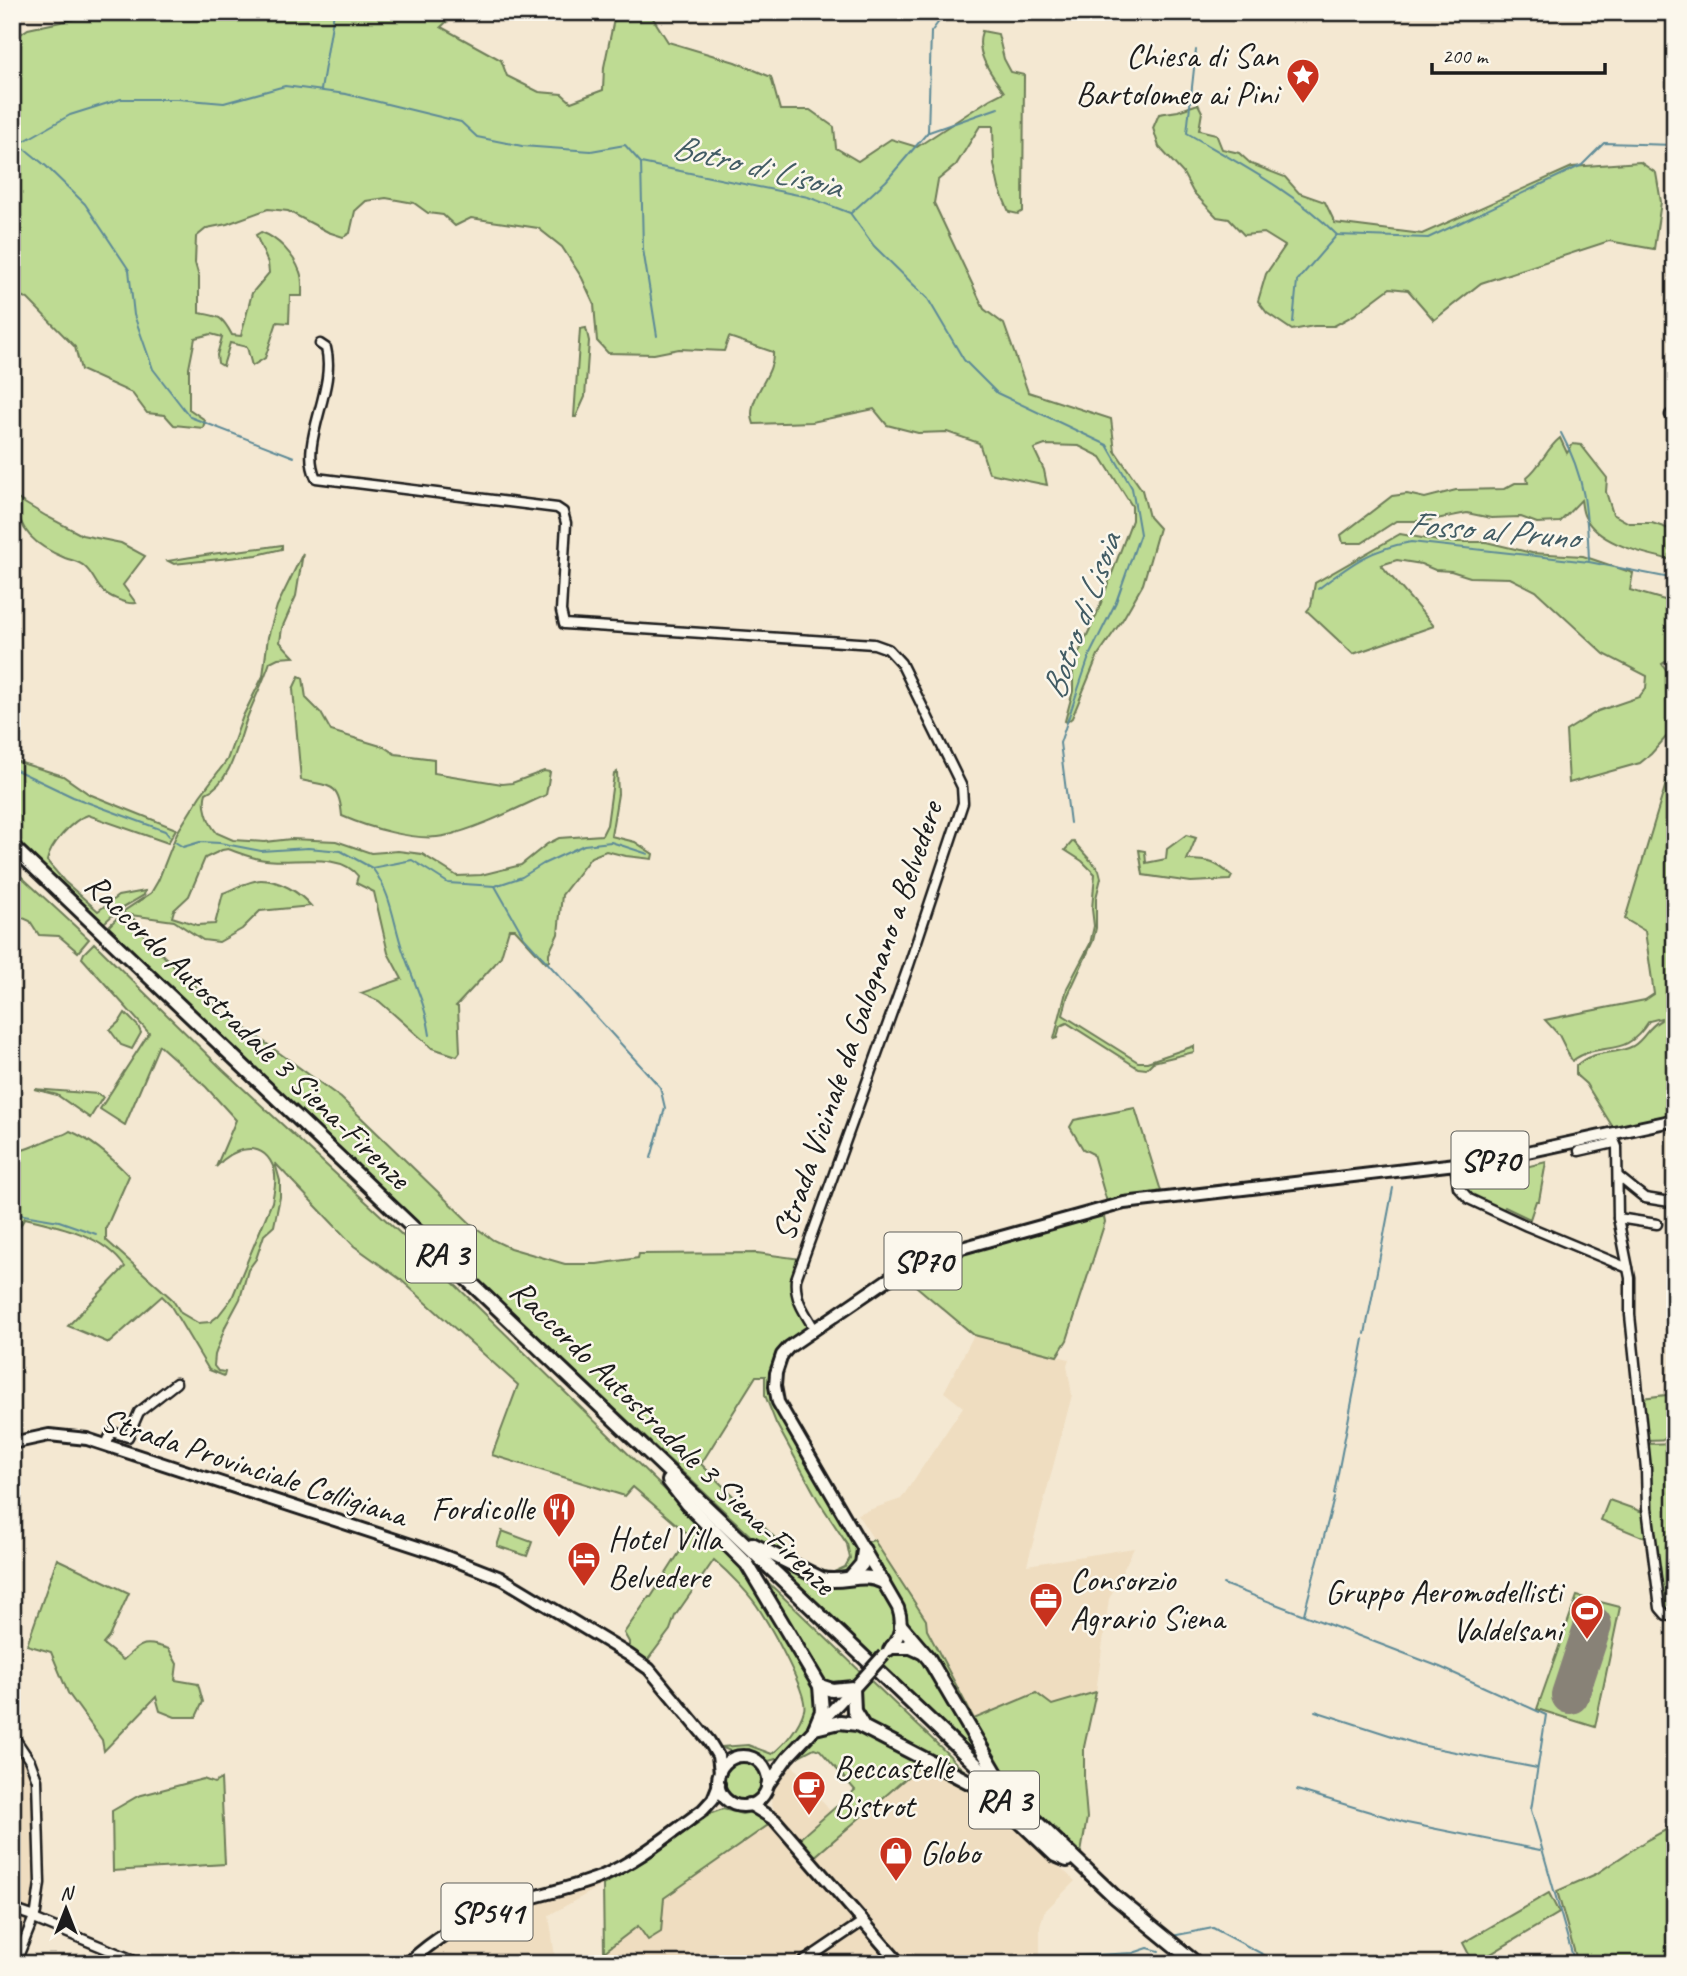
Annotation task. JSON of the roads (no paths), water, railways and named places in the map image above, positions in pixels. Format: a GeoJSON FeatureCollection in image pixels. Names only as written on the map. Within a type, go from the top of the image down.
{"type":"FeatureCollection","features":[{"type":"Feature","properties":{"kind":"highway","name":"Raccordo Autostradale 3 Siena-Firenze"},"geometry":{"type":"LineString","coordinates":[[12,846],[1067,1860],[1186,1964]]}},
{"type":"Feature","properties":{"kind":"highway","name":"Raccordo Autostradale 3 Siena-Firenze"},"geometry":{"type":"LineString","coordinates":[[12,855],[672,1479]]}},
{"type":"Feature","properties":{"kind":"highway"},"geometry":{"type":"LineString","coordinates":[[672,1479],[693,1488],[760,1549],[822,1579],[834,1581],[865,1576],[883,1582]]}},
{"type":"Feature","properties":{"kind":"highway"},"geometry":{"type":"LineString","coordinates":[[672,1479],[687,1504],[744,1560],[820,1686],[822,1710],[815,1728]]}},
{"type":"Feature","properties":{"kind":"highway"},"geometry":{"type":"LineString","coordinates":[[850,1578],[862,1564],[864,1550]]}},
{"type":"Feature","properties":{"kind":"highway"},"geometry":{"type":"LineString","coordinates":[[901,1626],[925,1654],[1000,1779],[1068,1847],[1083,1866]]}},
{"type":"Feature","properties":{"kind":"highway"},"geometry":{"type":"LineString","coordinates":[[888,1651],[911,1647],[925,1654]]}},
{"type":"Feature","properties":{"kind":"highway","name":"Raccordo Autostradale 3 Siena-Firenze"},"geometry":{"type":"LineString","coordinates":[[871,1669],[1083,1866],[1138,1921],[1197,1964]]}},
{"type":"Feature","properties":{"kind":"highway"},"geometry":{"type":"LineString","coordinates":[[820,1686],[832,1690],[854,1687],[854,1712],[863,1726]]}},
{"type":"Feature","properties":{"kind":"highway"},"geometry":{"type":"LineString","coordinates":[[815,1728],[843,1722],[863,1726],[988,1792],[1055,1855],[1067,1860]]}},
{"type":"Feature","properties":{"kind":"main road","name":"SP70"},"geometry":{"type":"LineString","coordinates":[[901,1626],[898,1608],[782,1411],[776,1395],[775,1378],[782,1355],[797,1339],[887,1280],[928,1259],[1108,1207],[1177,1195],[1455,1164],[1612,1138],[1675,1119]]}},
{"type":"Feature","properties":{"kind":"main road","name":"Strada Provinciale Colligiana"},"geometry":{"type":"LineString","coordinates":[[12,1443],[36,1436],[60,1435],[106,1444],[496,1575],[644,1665],[664,1685],[709,1741],[719,1759],[720,1772]]}},
{"type":"Feature","properties":{"kind":"main road"},"geometry":{"type":"LineString","coordinates":[[750,1804],[758,1800],[787,1758],[888,1651],[898,1639],[901,1626]]}},
{"type":"Feature","properties":{"kind":"main road","name":"Strada Provinciale Colligiana"},"geometry":{"type":"LineString","coordinates":[[709,1741],[724,1753],[736,1757]]}},
{"type":"Feature","properties":{"kind":"main road"},"geometry":{"type":"LineString","coordinates":[[775,1820],[766,1789],[767,1773],[762,1765],[753,1758],[736,1757],[726,1763],[720,1772],[719,1784],[722,1793],[731,1802],[750,1804],[775,1820],[900,1964]]}},
{"type":"Feature","properties":{"kind":"main road"},"geometry":{"type":"LineString","coordinates":[[762,1765],[777,1764],[787,1758]]}},
{"type":"Feature","properties":{"kind":"main road","name":"SP541"},"geometry":{"type":"LineString","coordinates":[[407,1964],[445,1934],[486,1912],[579,1884],[612,1871],[647,1851],[703,1810],[713,1799],[719,1784]]}},
{"type":"Feature","properties":{"kind":"main road","name":"SP541"},"geometry":{"type":"LineString","coordinates":[[703,1810],[731,1802]]}},
{"type":"Feature","properties":{"kind":"street","name":"Strada Vicinale da Galognano a Belvedere"},"geometry":{"type":"LineString","coordinates":[[320,344],[326,348],[329,374],[313,442],[312,469],[316,478],[556,508],[563,512],[566,523],[561,611],[564,624],[874,644],[887,649],[901,663],[962,787],[963,803],[905,977],[796,1279],[798,1300],[814,1328]]}},
{"type":"Feature","properties":{"kind":"street"},"geometry":{"type":"LineString","coordinates":[[1579,1151],[1612,1138],[1617,1147],[1618,1218],[1628,1268],[1647,1508],[1660,1608],[1666,1615],[1675,1615]]}},
{"type":"Feature","properties":{"kind":"street"},"geometry":{"type":"LineString","coordinates":[[1455,1164],[1458,1187],[1469,1199],[1628,1268]]}},
{"type":"Feature","properties":{"kind":"street"},"geometry":{"type":"LineString","coordinates":[[1619,1177],[1646,1198],[1675,1205]]}},
{"type":"Feature","properties":{"kind":"street"},"geometry":{"type":"LineString","coordinates":[[1618,1218],[1657,1224]]}},
{"type":"Feature","properties":{"kind":"street"},"geometry":{"type":"LineString","coordinates":[[106,1444],[112,1432],[128,1437],[139,1412],[176,1383]]}},
{"type":"Feature","properties":{"kind":"street"},"geometry":{"type":"LineString","coordinates":[[12,1734],[30,1761],[37,1780],[40,1889],[34,1918],[15,1964]]}},
{"type":"Feature","properties":{"kind":"street"},"geometry":{"type":"LineString","coordinates":[[12,1909],[130,1961]]}},
{"type":"Feature","properties":{"kind":"street"},"geometry":{"type":"LineString","coordinates":[[800,1964],[848,1931],[866,1926]]}},
{"type":"Feature","properties":{"kind":"waterway"},"geometry":{"type":"LineString","coordinates":[[321,90],[334,12]]}},
{"type":"Feature","properties":{"kind":"waterway"},"geometry":{"type":"LineString","coordinates":[[851,213],[886,181],[928,132],[931,32],[946,12]]}},
{"type":"Feature","properties":{"kind":"waterway"},"geometry":{"type":"LineString","coordinates":[[1196,50],[1187,133],[1285,192],[1337,235],[1428,238],[1582,165],[1604,143],[1675,145]]}},
{"type":"Feature","properties":{"kind":"waterway","name":"Botro di Lisoia"},"geometry":{"type":"LineString","coordinates":[[12,143],[19,144],[70,115],[121,99],[178,99],[224,103],[285,86],[346,94],[461,122],[477,137],[522,146],[591,151],[625,145],[641,163],[808,197],[850,213],[874,246],[928,299],[964,360],[997,393],[1107,445],[1132,488],[1140,534],[1116,602],[1090,654],[1060,743],[1070,823]]}},
{"type":"Feature","properties":{"kind":"waterway"},"geometry":{"type":"LineString","coordinates":[[929,132],[998,108]]}},
{"type":"Feature","properties":{"kind":"waterway"},"geometry":{"type":"LineString","coordinates":[[19,144],[85,204],[129,270],[134,315],[153,369],[190,417],[294,457]]}},
{"type":"Feature","properties":{"kind":"waterway"},"geometry":{"type":"LineString","coordinates":[[641,163],[643,249],[657,336]]}},
{"type":"Feature","properties":{"kind":"waterway"},"geometry":{"type":"LineString","coordinates":[[1293,322],[1297,281],[1336,236]]}},
{"type":"Feature","properties":{"kind":"waterway"},"geometry":{"type":"LineString","coordinates":[[1561,433],[1576,465],[1584,495],[1589,560]]}},
{"type":"Feature","properties":{"kind":"waterway","name":"Fosso al Pruno"},"geometry":{"type":"LineString","coordinates":[[1318,589],[1351,565],[1372,554],[1411,542],[1589,562],[1675,579]]}},
{"type":"Feature","properties":{"kind":"waterway"},"geometry":{"type":"LineString","coordinates":[[12,768],[73,797],[165,831],[169,836]]}},
{"type":"Feature","properties":{"kind":"waterway"},"geometry":{"type":"LineString","coordinates":[[175,842],[183,847],[200,842],[261,851],[308,848],[341,851],[372,868],[412,860],[448,883],[495,886],[522,877],[584,845],[611,842],[648,854]]}},
{"type":"Feature","properties":{"kind":"waterway"},"geometry":{"type":"LineString","coordinates":[[373,869],[388,899],[430,1035]]}},
{"type":"Feature","properties":{"kind":"waterway"},"geometry":{"type":"LineString","coordinates":[[495,886],[524,937],[660,1087],[665,1108],[651,1158]]}},
{"type":"Feature","properties":{"kind":"waterway"},"geometry":{"type":"LineString","coordinates":[[1365,1334],[1393,1188]]}},
{"type":"Feature","properties":{"kind":"waterway"},"geometry":{"type":"LineString","coordinates":[[12,1213],[59,1221],[96,1234]]}},
{"type":"Feature","properties":{"kind":"waterway"},"geometry":{"type":"LineString","coordinates":[[1334,1494],[1364,1339]]}},
{"type":"Feature","properties":{"kind":"waterway"},"geometry":{"type":"LineString","coordinates":[[1304,1614],[1334,1498]]}},
{"type":"Feature","properties":{"kind":"waterway"},"geometry":{"type":"LineString","coordinates":[[1223,1584],[1440,1667],[1546,1715],[1531,1810],[1575,1964]]}},
{"type":"Feature","properties":{"kind":"waterway"},"geometry":{"type":"LineString","coordinates":[[1315,1711],[1420,1745],[1537,1768]]}},
{"type":"Feature","properties":{"kind":"waterway"},"geometry":{"type":"LineString","coordinates":[[1297,1790],[1407,1823],[1540,1850]]}},
{"type":"Feature","properties":{"kind":"waterway"},"geometry":{"type":"LineString","coordinates":[[1172,1936],[1213,1928],[1281,1964]]}},
{"type":"Feature","properties":{"kind":"waterway"},"geometry":{"type":"LineString","coordinates":[[1042,1958],[1133,1953],[1148,1948],[1159,1951]]}},
{"type":"Feature","properties":{"kind":"place","name":"Chiesa di San Bartolomeo ai Pini"},"geometry":{"type":"Point","coordinates":[1303,105]}},
{"type":"Feature","properties":{"kind":"place","name":"Fordicolle"},"geometry":{"type":"Point","coordinates":[559,1539]}},
{"type":"Feature","properties":{"kind":"place","name":"Hotel Villa Belvedere"},"geometry":{"type":"Point","coordinates":[584,1588]}},
{"type":"Feature","properties":{"kind":"place","name":"Consorzio Agrario Siena"},"geometry":{"type":"Point","coordinates":[1046,1629]}},
{"type":"Feature","properties":{"kind":"place","name":"Gruppo Aeromodellisti Valdelsani"},"geometry":{"type":"Point","coordinates":[1587,1641]}},
{"type":"Feature","properties":{"kind":"place","name":"Beccastelle Bistrot"},"geometry":{"type":"Point","coordinates":[809,1817]}},
{"type":"Feature","properties":{"kind":"place","name":"Globo"},"geometry":{"type":"Point","coordinates":[896,1883]}}]}
